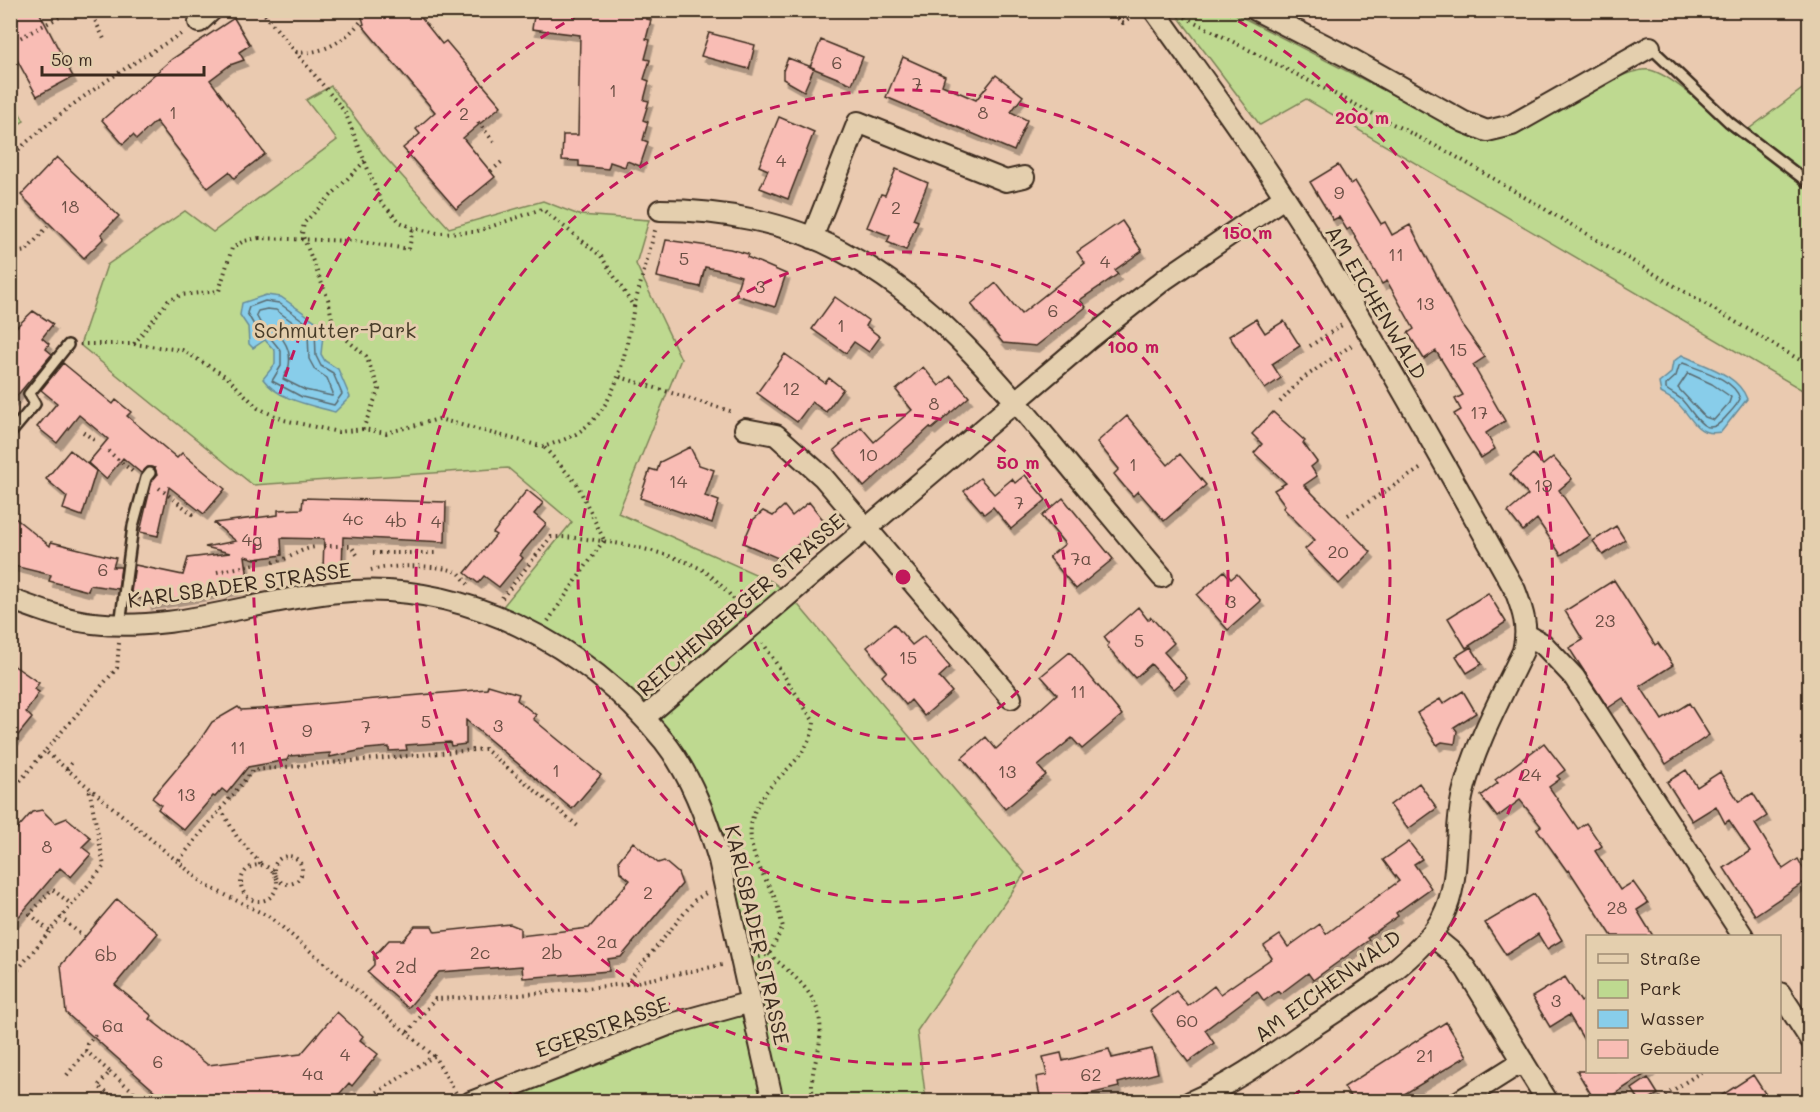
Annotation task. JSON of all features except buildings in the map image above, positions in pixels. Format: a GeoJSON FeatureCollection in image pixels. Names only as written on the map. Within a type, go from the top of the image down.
{"type":"FeatureCollection","features":[{"type":"Feature","properties":{"kind":"street","name":"AM EICHENWALD"},"geometry":{"type":"LineString","coordinates":[[1154,10],[1285,197],[1357,315],[1515,590],[1524,613],[1527,635],[1523,651],[1473,761],[1463,790],[1457,817],[1450,898],[1431,935],[1401,964],[1331,1014],[1238,1077],[1190,1101]]}},
{"type":"Feature","properties":{"kind":"street"},"geometry":{"type":"LineString","coordinates":[[1256,10],[1347,56],[1464,122],[1487,131],[1512,125],[1650,47]]}},
{"type":"Feature","properties":{"kind":"street"},"geometry":{"type":"LineString","coordinates":[[812,238],[858,122],[1006,181],[1024,177]]}},
{"type":"Feature","properties":{"kind":"street","name":"REICHENBERGER STRASSE"},"geometry":{"type":"LineString","coordinates":[[644,718],[1015,400],[1165,279],[1285,197]]}},
{"type":"Feature","properties":{"kind":"street"},"geometry":{"type":"LineString","coordinates":[[660,210],[759,221],[812,238],[841,250],[898,287],[961,342],[1015,400],[1162,577]]}},
{"type":"Feature","properties":{"kind":"street","name":"REICHENBERGER STRASSE"},"geometry":{"type":"LineString","coordinates":[[745,429],[776,435],[823,477],[1011,698]]}},
{"type":"Feature","properties":{"kind":"street","name":"KARLSBADER STRASSE"},"geometry":{"type":"LineString","coordinates":[[10,599],[58,616],[120,626],[189,620],[296,597],[369,590],[449,600],[496,615],[539,636],[591,670],[644,718],[664,741],[691,785],[711,834],[724,883],[773,1101]]}},
{"type":"Feature","properties":{"kind":"street"},"geometry":{"type":"LineString","coordinates":[[1527,635],[1543,644],[1574,677],[1742,935]]}},
{"type":"Feature","properties":{"kind":"street"},"geometry":{"type":"LineString","coordinates":[[1431,935],[1454,954],[1466,969],[1548,1101]]}},
{"type":"Feature","properties":{"kind":"street"},"geometry":{"type":"LineString","coordinates":[[1781,996],[1809,1039]]}},
{"type":"Feature","properties":{"kind":"street","name":"EGERSTRASSE"},"geometry":{"type":"LineString","coordinates":[[471,1101],[638,1036],[751,1002]]}},
{"type":"Feature","properties":{"kind":"street"},"geometry":{"type":"LineString","coordinates":[[1458,1101],[1523,1061]]}},
{"type":"Feature","properties":{"kind":"lane"},"geometry":{"type":"LineString","coordinates":[[1650,47],[1729,122],[1809,184]]}},
{"type":"Feature","properties":{"kind":"lane"},"geometry":{"type":"LineString","coordinates":[[10,434],[35,404],[29,394],[68,345]]}},
{"type":"Feature","properties":{"kind":"lane"},"geometry":{"type":"LineString","coordinates":[[120,626],[133,526],[146,478],[150,473]]}},
{"type":"Feature","properties":{"kind":"path"},"geometry":{"type":"LineString","coordinates":[[10,42],[74,10]]}},
{"type":"Feature","properties":{"kind":"path"},"geometry":{"type":"LineString","coordinates":[[90,10],[105,41]]}},
{"type":"Feature","properties":{"kind":"path"},"geometry":{"type":"LineString","coordinates":[[261,10],[345,112],[385,207],[400,222],[413,228],[437,233],[475,232],[542,209],[601,256],[634,307]]}},
{"type":"Feature","properties":{"kind":"path"},"geometry":{"type":"LineString","coordinates":[[1109,10],[1123,23],[1128,19],[1125,10]]}},
{"type":"Feature","properties":{"kind":"path"},"geometry":{"type":"LineString","coordinates":[[10,158],[59,115],[120,71],[206,16]]}},
{"type":"Feature","properties":{"kind":"path"},"geometry":{"type":"LineString","coordinates":[[1190,19],[1455,156],[1809,366]]}},
{"type":"Feature","properties":{"kind":"path"},"geometry":{"type":"LineString","coordinates":[[296,52],[329,47],[353,31],[362,20]]}},
{"type":"Feature","properties":{"kind":"path"},"geometry":{"type":"LineString","coordinates":[[478,122],[494,142]]}},
{"type":"Feature","properties":{"kind":"path"},"geometry":{"type":"LineString","coordinates":[[490,171],[504,160]]}},
{"type":"Feature","properties":{"kind":"path"},"geometry":{"type":"LineString","coordinates":[[363,429],[379,389],[366,356],[334,329],[328,299],[302,234],[303,223],[365,161]]}},
{"type":"Feature","properties":{"kind":"path"},"geometry":{"type":"LineString","coordinates":[[544,447],[576,434],[596,415],[620,377],[634,307],[660,210]]}},
{"type":"Feature","properties":{"kind":"path"},"geometry":{"type":"LineString","coordinates":[[10,254],[26,251],[50,224]]}},
{"type":"Feature","properties":{"kind":"path"},"geometry":{"type":"LineString","coordinates":[[134,344],[168,300],[180,296],[219,291],[232,248],[244,241],[259,238],[354,241],[409,249],[413,228]]}},
{"type":"Feature","properties":{"kind":"path"},"geometry":{"type":"LineString","coordinates":[[1310,346],[1357,315]]}},
{"type":"Feature","properties":{"kind":"path"},"geometry":{"type":"LineString","coordinates":[[1281,402],[1302,379],[1368,334]]}},
{"type":"Feature","properties":{"kind":"path"},"geometry":{"type":"LineString","coordinates":[[68,345],[134,344],[182,350],[227,377],[258,408],[284,420],[338,432],[363,429],[386,433],[439,419],[544,447],[577,484],[604,540],[675,559],[702,569],[742,608]]}},
{"type":"Feature","properties":{"kind":"path"},"geometry":{"type":"LineString","coordinates":[[620,377],[738,414],[745,429]]}},
{"type":"Feature","properties":{"kind":"path"},"geometry":{"type":"LineString","coordinates":[[83,432],[97,442]]}},
{"type":"Feature","properties":{"kind":"path"},"geometry":{"type":"LineString","coordinates":[[1347,515],[1440,456]]}},
{"type":"Feature","properties":{"kind":"path"},"geometry":{"type":"LineString","coordinates":[[539,636],[604,540]]}},
{"type":"Feature","properties":{"kind":"path"},"geometry":{"type":"LineString","coordinates":[[324,546],[351,546],[358,556]]}},
{"type":"Feature","properties":{"kind":"path"},"geometry":{"type":"LineString","coordinates":[[273,562],[291,560],[302,549],[316,547]]}},
{"type":"Feature","properties":{"kind":"path"},"geometry":{"type":"LineString","coordinates":[[373,553],[439,553]]}},
{"type":"Feature","properties":{"kind":"path"},"geometry":{"type":"LineString","coordinates":[[217,572],[256,564]]}},
{"type":"Feature","properties":{"kind":"path"},"geometry":{"type":"LineString","coordinates":[[10,775],[20,781],[117,668],[120,626]]}},
{"type":"Feature","properties":{"kind":"path"},"geometry":{"type":"LineString","coordinates":[[762,641],[814,722],[813,732],[803,753],[760,796],[751,826],[754,860],[775,898],[783,927],[769,954]]}},
{"type":"Feature","properties":{"kind":"path"},"geometry":{"type":"LineString","coordinates":[[178,860],[253,770],[484,749],[579,826]]}},
{"type":"Feature","properties":{"kind":"path"},"geometry":{"type":"LineString","coordinates":[[45,751],[207,886],[270,917],[408,1032],[434,1056],[460,1101]]}},
{"type":"Feature","properties":{"kind":"path"},"geometry":{"type":"LineString","coordinates":[[67,769],[73,761]]}},
{"type":"Feature","properties":{"kind":"path"},"geometry":{"type":"LineString","coordinates":[[10,978],[104,866],[89,788]]}},
{"type":"Feature","properties":{"kind":"path"},"geometry":{"type":"LineString","coordinates":[[221,809],[237,837],[263,865],[276,876],[282,882],[291,883],[301,874],[301,865],[291,856],[282,858],[276,864],[276,876],[277,882],[273,894],[264,901],[255,901],[243,892],[241,880],[246,870],[263,865]]}},
{"type":"Feature","properties":{"kind":"path"},"geometry":{"type":"LineString","coordinates":[[626,984],[695,900],[724,883]]}},
{"type":"Feature","properties":{"kind":"path"},"geometry":{"type":"LineString","coordinates":[[49,931],[30,914],[52,889],[71,904]]}},
{"type":"Feature","properties":{"kind":"path"},"geometry":{"type":"LineString","coordinates":[[254,908],[255,901]]}},
{"type":"Feature","properties":{"kind":"path"},"geometry":{"type":"LineString","coordinates":[[60,917],[86,939]]}},
{"type":"Feature","properties":{"kind":"path"},"geometry":{"type":"LineString","coordinates":[[408,1032],[435,999],[519,995],[626,984],[769,954]]}},
{"type":"Feature","properties":{"kind":"path"},"geometry":{"type":"LineString","coordinates":[[769,954],[805,985],[818,1009],[819,1046],[813,1070],[815,1101]]}},
{"type":"Feature","properties":{"kind":"path"},"geometry":{"type":"LineString","coordinates":[[67,1075],[96,1034]]}},
{"type":"Feature","properties":{"kind":"path"},"geometry":{"type":"LineString","coordinates":[[86,1051],[134,1092],[126,1101]]}},
{"type":"Feature","properties":{"kind":"path"},"geometry":{"type":"LineString","coordinates":[[362,1101],[434,1056]]}},
{"type":"Feature","properties":{"kind":"path"},"geometry":{"type":"LineString","coordinates":[[110,1072],[98,1086],[119,1101]]}},
{"type":"Feature","properties":{"kind":"path"},"geometry":{"type":"LineString","coordinates":[[1655,1101],[1698,1073]]}},
{"type":"Feature","properties":{"kind":"green space"},"geometry":{"type":"Polygon","coordinates":[[[1174,11],[1230,11],[1467,133],[1486,139],[1506,138],[1600,85],[1637,71],[1650,70],[1671,80],[1738,137],[1809,84],[1809,394],[1306,99],[1260,125],[1174,11]]]}},
{"type":"Feature","properties":{"kind":"green space","name":"Schmutter-Park"},"geometry":{"type":"Polygon","coordinates":[[[331,86],[383,155],[449,228],[543,201],[579,215],[649,220],[636,264],[681,359],[618,513],[771,581],[789,594],[1025,873],[917,1031],[926,1101],[471,1101],[751,1001],[711,834],[644,718],[496,615],[572,522],[508,468],[253,485],[80,345],[107,265],[185,211],[213,232],[337,140],[306,100],[331,86]]]}},
{"type":"Feature","properties":{"kind":"green space"},"geometry":{"type":"Polygon","coordinates":[[[11,98],[24,121],[10,129],[11,98]]]}},
{"type":"Feature","properties":{"kind":"water"},"geometry":{"type":"Polygon","coordinates":[[[266,295],[281,297],[321,325],[323,335],[321,354],[325,361],[338,369],[350,397],[335,412],[286,397],[269,386],[263,379],[275,364],[275,351],[265,340],[253,348],[249,344],[248,327],[240,315],[242,303],[266,295]]]}},
{"type":"Feature","properties":{"kind":"water"},"geometry":{"type":"Polygon","coordinates":[[[1682,355],[1728,377],[1743,390],[1747,399],[1721,432],[1712,433],[1700,429],[1677,403],[1661,393],[1659,383],[1671,373],[1673,362],[1682,355]]]}}]}
